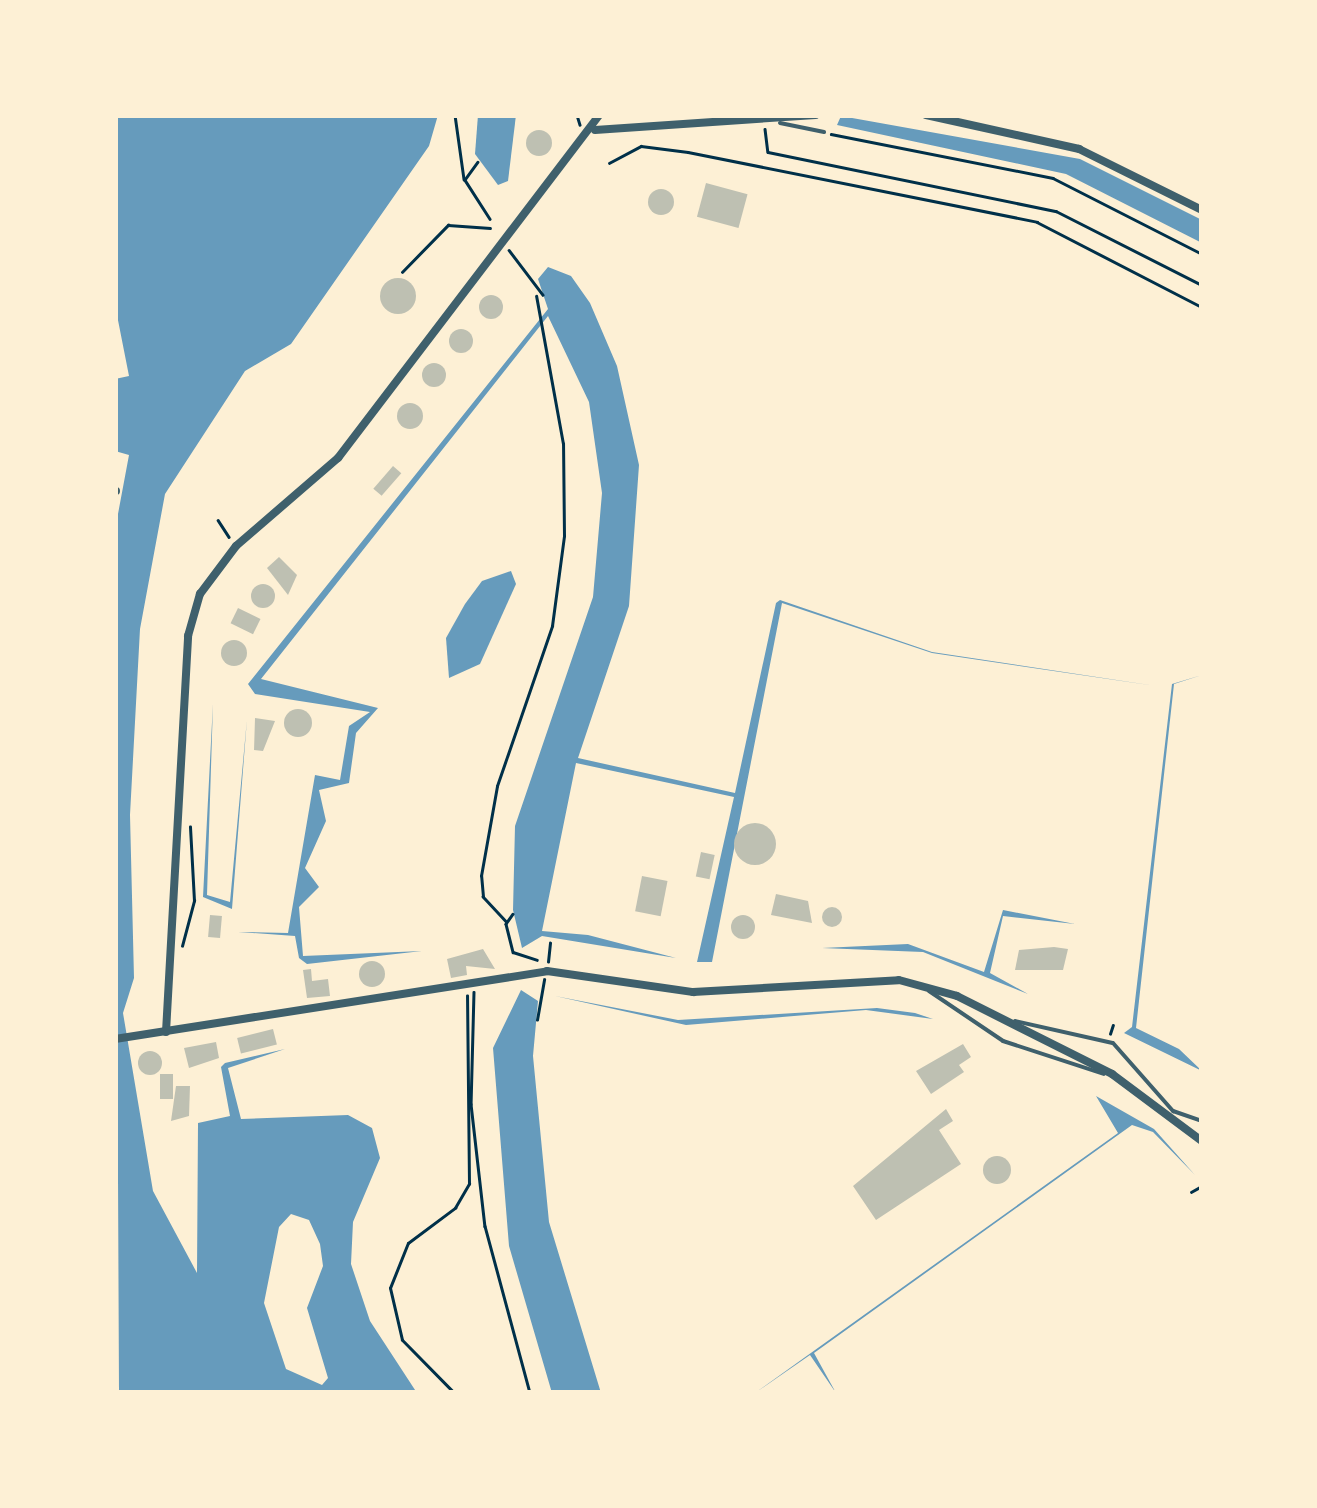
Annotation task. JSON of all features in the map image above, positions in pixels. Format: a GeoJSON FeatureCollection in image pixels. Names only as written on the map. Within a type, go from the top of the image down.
{"type":"FeatureCollection","features":[{"type":"Feature","properties":{"kind":"street"},"geometry":{"type":"LineString","coordinates":[[166,1032],[191,622],[207,580],[236,546],[338,458],[595,130],[599,115]]}},
{"type":"Feature","properties":{"kind":"street"},"geometry":{"type":"LineString","coordinates":[[595,130],[780,123],[815,115]]}},
{"type":"Feature","properties":{"kind":"street"},"geometry":{"type":"LineString","coordinates":[[926,115],[1079,148],[1202,210]]}},
{"type":"Feature","properties":{"kind":"street"},"geometry":{"type":"LineString","coordinates":[[115,1039],[562,970],[693,992],[869,978],[922,985],[1005,1019],[1112,1074],[1173,1111],[1202,1141]]}},
{"type":"Feature","properties":{"kind":"lane"},"geometry":{"type":"LineString","coordinates":[[780,123],[824,132]]}},
{"type":"Feature","properties":{"kind":"lane"},"geometry":{"type":"LineString","coordinates":[[922,985],[1003,1042],[1112,1074]]}},
{"type":"Feature","properties":{"kind":"lane"},"geometry":{"type":"LineString","coordinates":[[1005,1019],[1113,1043],[1173,1111],[1202,1121]]}},
{"type":"Feature","properties":{"kind":"path"},"geometry":{"type":"LineString","coordinates":[[455,115],[465,180],[490,219]]}},
{"type":"Feature","properties":{"kind":"path"},"geometry":{"type":"LineString","coordinates":[[765,123],[768,152],[1056,211],[1202,285]]}},
{"type":"Feature","properties":{"kind":"path"},"geometry":{"type":"LineString","coordinates":[[824,132],[1053,178],[1202,254]]}},
{"type":"Feature","properties":{"kind":"path"},"geometry":{"type":"LineString","coordinates":[[609,163],[640,146],[688,152],[1037,222],[1202,307]]}},
{"type":"Feature","properties":{"kind":"path"},"geometry":{"type":"LineString","coordinates":[[465,180],[478,162]]}},
{"type":"Feature","properties":{"kind":"path"},"geometry":{"type":"LineString","coordinates":[[402,272],[448,225],[490,228]]}},
{"type":"Feature","properties":{"kind":"path"},"geometry":{"type":"LineString","coordinates":[[504,246],[536,296],[538,312],[547,320],[564,536],[552,626],[497,786],[482,876],[484,897],[506,922]]}},
{"type":"Feature","properties":{"kind":"path"},"geometry":{"type":"LineString","coordinates":[[536,296],[543,296]]}},
{"type":"Feature","properties":{"kind":"path"},"geometry":{"type":"LineString","coordinates":[[218,520],[236,546]]}},
{"type":"Feature","properties":{"kind":"path"},"geometry":{"type":"LineString","coordinates":[[173,952],[191,930],[194,901],[192,835],[179,807]]}},
{"type":"Feature","properties":{"kind":"path"},"geometry":{"type":"LineString","coordinates":[[548,962],[550,943]]}},
{"type":"Feature","properties":{"kind":"path"},"geometry":{"type":"LineString","coordinates":[[454,1393],[408,1350],[390,1295],[408,1243],[456,1208],[469,1182],[469,987]]}},
{"type":"Feature","properties":{"kind":"path"},"geometry":{"type":"LineString","coordinates":[[469,987],[471,1104],[485,1226],[530,1393]]}},
{"type":"Feature","properties":{"kind":"path"},"geometry":{"type":"LineString","coordinates":[[1191,1192],[1202,1186]]}},
{"type":"Feature","properties":{"kind":"water"},"geometry":{"type":"Polygon","coordinates":[[[115,115],[438,115],[429,146],[291,344],[245,371],[165,494],[140,629],[130,815],[134,978],[123,1013],[153,1191],[197,1273],[198,1123],[230,1116],[221,1067],[225,1063],[285,1049],[228,1068],[241,1119],[348,1115],[372,1128],[380,1158],[353,1222],[351,1264],[370,1321],[417,1393],[119,1393],[115,530],[129,455],[115,451],[115,379],[129,376],[115,305],[115,115]],[[291,1214],[279,1227],[264,1303],[286,1369],[322,1385],[328,1378],[307,1308],[323,1266],[320,1244],[309,1220],[291,1214]]]}},
{"type":"Feature","properties":{"kind":"water"},"geometry":{"type":"Polygon","coordinates":[[[478,115],[516,115],[508,181],[498,185],[475,154],[478,115]]]}},
{"type":"Feature","properties":{"kind":"water"},"geometry":{"type":"Polygon","coordinates":[[[841,116],[1080,159],[1202,220],[1202,243],[1066,174],[837,125],[841,116]]]}},
{"type":"Feature","properties":{"kind":"water"},"geometry":{"type":"Polygon","coordinates":[[[548,267],[571,276],[590,303],[617,366],[639,465],[629,606],[578,758],[735,793],[776,603],[780,600],[932,652],[1156,686],[932,653],[782,603],[712,962],[697,962],[734,797],[576,763],[542,931],[588,935],[676,958],[542,936],[522,948],[513,910],[515,826],[593,597],[602,493],[589,402],[548,316],[261,679],[378,708],[356,733],[349,783],[319,790],[326,821],[305,868],[319,887],[299,907],[303,956],[422,951],[307,964],[299,958],[295,936],[238,932],[288,933],[315,775],[340,780],[349,726],[370,712],[255,694],[248,684],[548,309],[538,279],[548,267]]]}},
{"type":"Feature","properties":{"kind":"water"},"geometry":{"type":"Polygon","coordinates":[[[511,571],[516,584],[480,664],[449,678],[446,638],[465,604],[482,581],[511,571]]]}},
{"type":"Feature","properties":{"kind":"water"},"geometry":{"type":"Polygon","coordinates":[[[1202,675],[1174,684],[1136,1028],[1179,1049],[1202,1071],[1124,1033],[1132,1027],[1172,684],[1202,675]]]}},
{"type":"Feature","properties":{"kind":"water"},"geometry":{"type":"Polygon","coordinates":[[[213,703],[207,895],[230,902],[247,719],[232,909],[203,897],[213,703]]]}},
{"type":"Feature","properties":{"kind":"water"},"geometry":{"type":"Polygon","coordinates":[[[1003,910],[1075,924],[1003,916],[990,973],[1028,994],[923,952],[822,948],[908,944],[984,972],[1003,910]]]}},
{"type":"Feature","properties":{"kind":"water"},"geometry":{"type":"Polygon","coordinates":[[[521,990],[538,1001],[533,1056],[549,1222],[601,1393],[552,1393],[509,1246],[493,1048],[521,990]]]}},
{"type":"Feature","properties":{"kind":"water"},"geometry":{"type":"Polygon","coordinates":[[[555,996],[678,1020],[877,1008],[933,1019],[866,1010],[686,1025],[555,996]]]}},
{"type":"Feature","properties":{"kind":"water"},"geometry":{"type":"Polygon","coordinates":[[[1096,1096],[1154,1129],[1195,1175],[1153,1132],[1132,1125],[814,1353],[836,1393],[810,1355],[755,1393],[1118,1133],[1096,1096]]]}},
{"type":"Feature","properties":{"kind":"building"},"geometry":{"type":"Polygon","coordinates":[[[539,130],[548,134],[552,143],[548,152],[539,156],[530,152],[526,143],[530,134],[539,130]]]}},
{"type":"Feature","properties":{"kind":"building"},"geometry":{"type":"Polygon","coordinates":[[[706,183],[748,194],[738,228],[697,217],[706,183]]]}},
{"type":"Feature","properties":{"kind":"building"},"geometry":{"type":"Polygon","coordinates":[[[661,189],[670,193],[674,202],[670,211],[661,215],[652,211],[648,202],[652,193],[661,189]]]}},
{"type":"Feature","properties":{"kind":"building"},"geometry":{"type":"Polygon","coordinates":[[[398,278],[410,284],[416,296],[410,308],[398,314],[386,308],[380,296],[386,284],[398,278]]]}},
{"type":"Feature","properties":{"kind":"building"},"geometry":{"type":"Polygon","coordinates":[[[491,295],[500,298],[500,316],[491,319],[482,316],[479,307],[482,298],[491,295]]]}},
{"type":"Feature","properties":{"kind":"building"},"geometry":{"type":"Polygon","coordinates":[[[461,329],[470,332],[470,350],[461,353],[452,350],[449,341],[452,332],[461,329]]]}},
{"type":"Feature","properties":{"kind":"building"},"geometry":{"type":"Polygon","coordinates":[[[434,363],[443,366],[443,384],[434,387],[425,384],[422,375],[425,366],[434,363]]]}},
{"type":"Feature","properties":{"kind":"building"},"geometry":{"type":"Polygon","coordinates":[[[410,403],[419,407],[423,416],[419,425],[410,429],[401,425],[397,416],[401,407],[410,403]]]}},
{"type":"Feature","properties":{"kind":"building"},"geometry":{"type":"Polygon","coordinates":[[[393,466],[401,473],[382,496],[373,489],[393,466]]]}},
{"type":"Feature","properties":{"kind":"building"},"geometry":{"type":"Polygon","coordinates":[[[279,557],[297,575],[288,595],[267,568],[279,557]]]}},
{"type":"Feature","properties":{"kind":"building"},"geometry":{"type":"Polygon","coordinates":[[[258,584],[268,584],[275,596],[268,608],[258,608],[251,601],[251,591],[258,584]]]}},
{"type":"Feature","properties":{"kind":"building"},"geometry":{"type":"Polygon","coordinates":[[[238,608],[260,619],[253,634],[231,623],[238,608]]]}},
{"type":"Feature","properties":{"kind":"building"},"geometry":{"type":"Polygon","coordinates":[[[234,640],[243,644],[247,653],[243,662],[234,666],[225,662],[221,653],[225,644],[234,640]]]}},
{"type":"Feature","properties":{"kind":"building"},"geometry":{"type":"Polygon","coordinates":[[[298,709],[308,713],[312,723],[308,733],[298,737],[288,733],[284,723],[288,713],[298,709]]]}},
{"type":"Feature","properties":{"kind":"building"},"geometry":{"type":"Polygon","coordinates":[[[255,718],[275,721],[263,751],[254,750],[255,718]]]}},
{"type":"Feature","properties":{"kind":"building"},"geometry":{"type":"Polygon","coordinates":[[[755,823],[770,829],[776,844],[770,859],[755,865],[740,859],[734,844],[740,829],[755,823]]]}},
{"type":"Feature","properties":{"kind":"building"},"geometry":{"type":"Polygon","coordinates":[[[701,852],[715,855],[709,879],[696,876],[701,852]]]}},
{"type":"Feature","properties":{"kind":"building"},"geometry":{"type":"Polygon","coordinates":[[[642,876],[668,881],[661,916],[635,911],[642,876]]]}},
{"type":"Feature","properties":{"kind":"building"},"geometry":{"type":"Polygon","coordinates":[[[776,894],[808,901],[812,923],[771,915],[776,894]]]}},
{"type":"Feature","properties":{"kind":"building"},"geometry":{"type":"Polygon","coordinates":[[[832,907],[842,917],[832,927],[822,917],[832,907]]]}},
{"type":"Feature","properties":{"kind":"building"},"geometry":{"type":"Polygon","coordinates":[[[210,915],[222,916],[220,938],[208,937],[210,915]]]}},
{"type":"Feature","properties":{"kind":"building"},"geometry":{"type":"Polygon","coordinates":[[[743,915],[755,927],[743,939],[731,927],[743,915]]]}},
{"type":"Feature","properties":{"kind":"building"},"geometry":{"type":"Polygon","coordinates":[[[483,949],[495,969],[466,966],[467,975],[451,978],[447,959],[483,949]]]}},
{"type":"Feature","properties":{"kind":"building"},"geometry":{"type":"Polygon","coordinates":[[[1068,949],[1063,970],[1015,970],[1019,950],[1068,949]]]}},
{"type":"Feature","properties":{"kind":"building"},"geometry":{"type":"Polygon","coordinates":[[[372,961],[381,965],[385,974],[381,983],[372,987],[363,983],[359,974],[363,965],[372,961]]]}},
{"type":"Feature","properties":{"kind":"building"},"geometry":{"type":"Polygon","coordinates":[[[311,969],[312,981],[328,979],[330,996],[307,998],[303,970],[311,969]]]}},
{"type":"Feature","properties":{"kind":"building"},"geometry":{"type":"Polygon","coordinates":[[[273,1029],[277,1045],[241,1053],[237,1038],[273,1029]]]}},
{"type":"Feature","properties":{"kind":"building"},"geometry":{"type":"Polygon","coordinates":[[[216,1042],[219,1058],[189,1068],[184,1048],[216,1042]]]}},
{"type":"Feature","properties":{"kind":"building"},"geometry":{"type":"Polygon","coordinates":[[[963,1044],[971,1057],[959,1065],[964,1072],[931,1094],[916,1071],[963,1044]]]}},
{"type":"Feature","properties":{"kind":"building"},"geometry":{"type":"Polygon","coordinates":[[[150,1051],[162,1063],[150,1075],[138,1063],[150,1051]]]}},
{"type":"Feature","properties":{"kind":"building"},"geometry":{"type":"Polygon","coordinates":[[[160,1074],[173,1074],[173,1099],[160,1099],[160,1074]]]}},
{"type":"Feature","properties":{"kind":"building"},"geometry":{"type":"Polygon","coordinates":[[[176,1086],[190,1086],[189,1116],[171,1121],[176,1086]]]}},
{"type":"Feature","properties":{"kind":"building"},"geometry":{"type":"Polygon","coordinates":[[[946,1109],[953,1121],[939,1130],[961,1164],[876,1220],[853,1186],[946,1109]]]}},
{"type":"Feature","properties":{"kind":"building"},"geometry":{"type":"Polygon","coordinates":[[[997,1156],[1007,1160],[1011,1170],[1007,1180],[997,1184],[987,1180],[983,1170],[987,1160],[997,1156]]]}}]}
